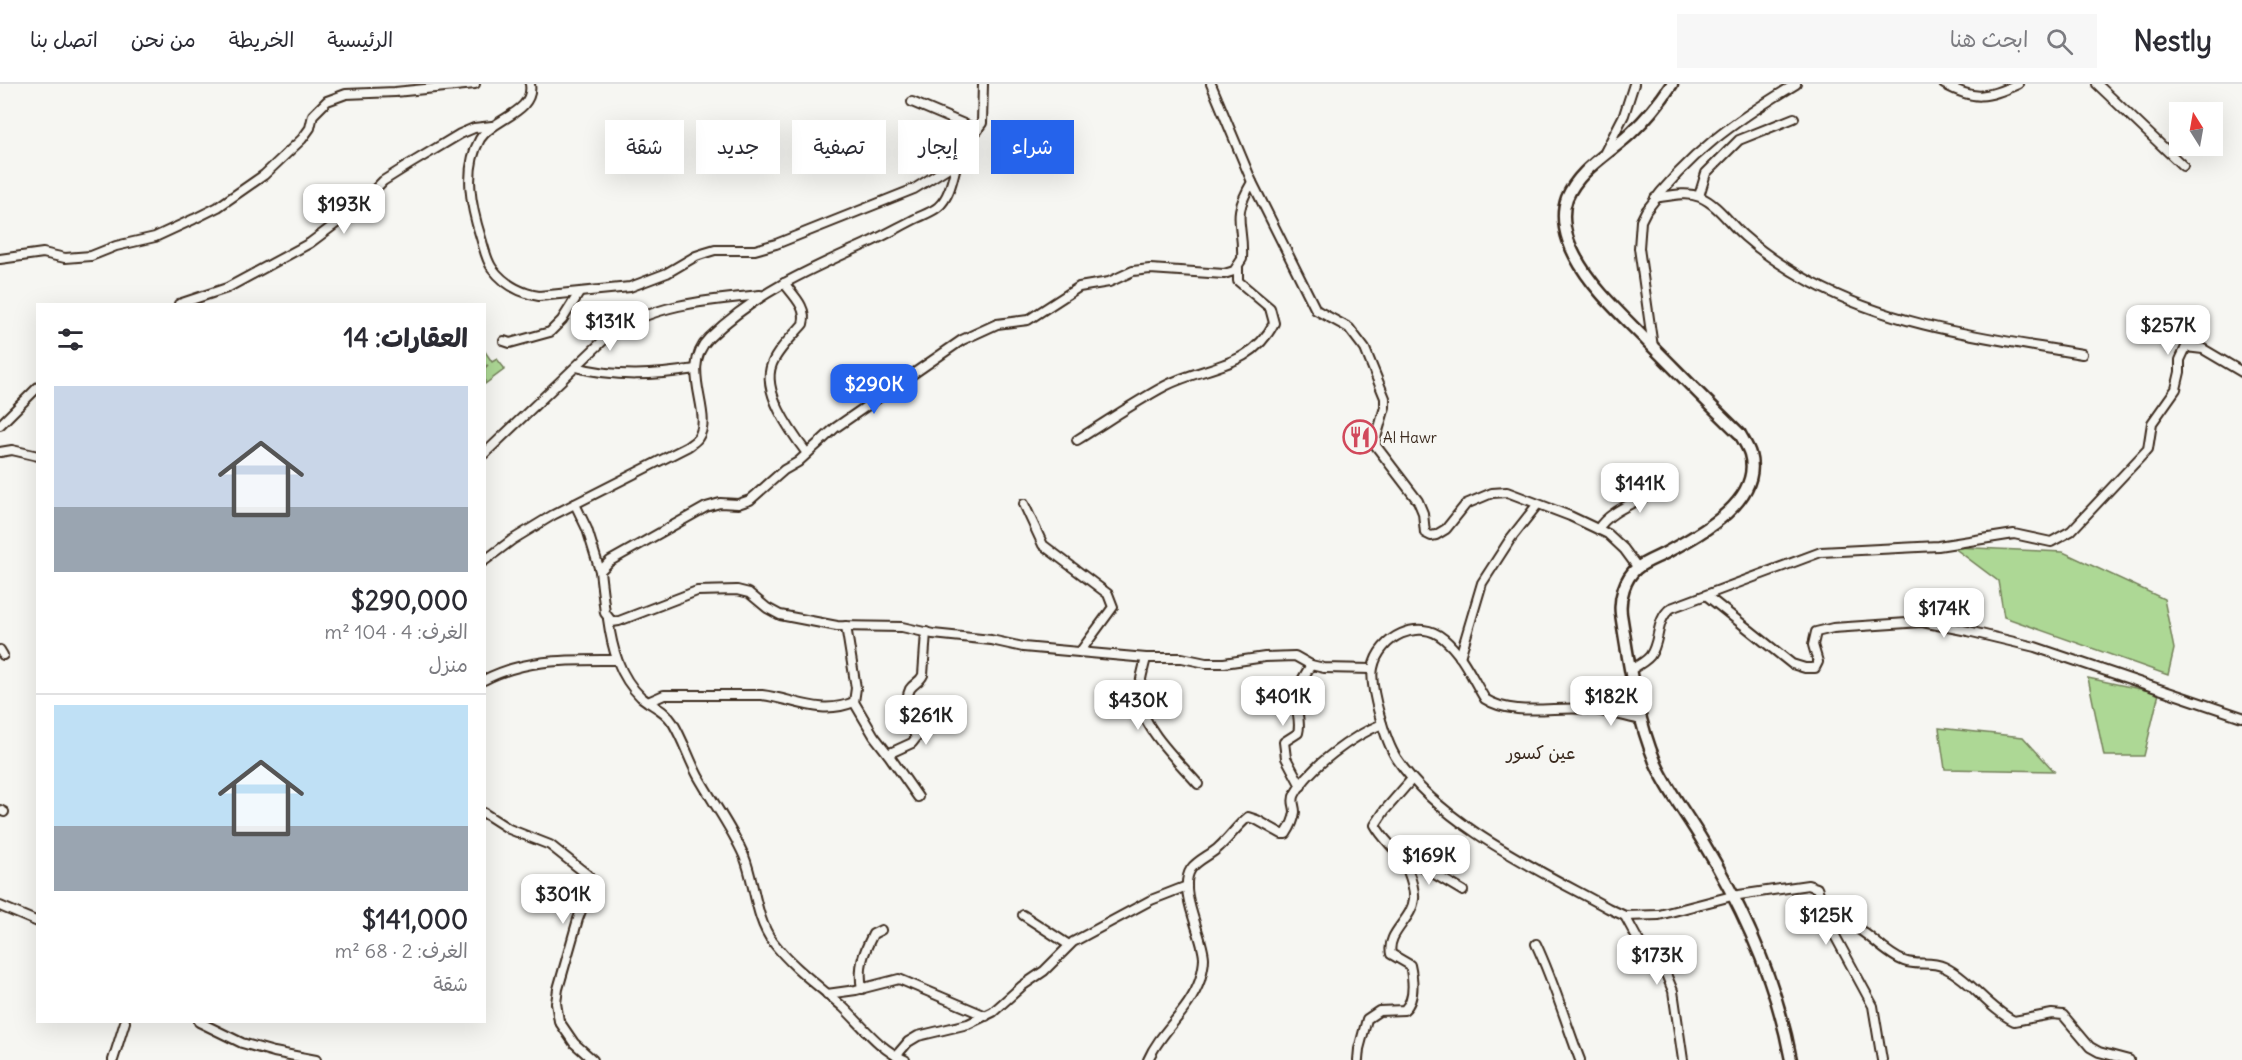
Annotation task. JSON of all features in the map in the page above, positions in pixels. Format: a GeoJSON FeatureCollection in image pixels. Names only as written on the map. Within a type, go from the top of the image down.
{"type":"FeatureCollection","features":[{"type":"Feature","properties":{"kind":"main road"},"geometry":{"type":"LineString","coordinates":[[1672,84],[1660,102],[1630,134],[1579,178],[1567,198],[1564,211],[1565,227],[1575,256],[1584,271],[1626,320],[1740,434],[1751,454],[1752,466],[1746,492],[1730,512],[1692,538],[1638,568],[1626,583],[1621,609],[1632,684],[1641,720],[1657,766],[1704,843],[1732,896],[1768,974],[1791,1060]]}},
{"type":"Feature","properties":{"kind":"street"},"geometry":{"type":"LineString","coordinates":[[0,259],[43,253],[65,258],[91,256],[117,246],[155,237],[194,219],[218,207],[264,176],[302,140],[310,128],[313,115],[327,102],[346,94],[476,84]]}},
{"type":"Feature","properties":{"kind":"street"},"geometry":{"type":"LineString","coordinates":[[532,84],[531,93],[525,104],[492,126],[481,137],[474,152],[470,179],[476,223],[491,266],[502,279],[528,294],[555,296],[638,285],[667,273],[696,256],[715,250],[755,250],[776,244],[914,189],[938,174]]}},
{"type":"Feature","properties":{"kind":"street"},"geometry":{"type":"LineString","coordinates":[[979,128],[984,112],[984,84]]}},
{"type":"Feature","properties":{"kind":"street"},"geometry":{"type":"LineString","coordinates":[[1211,84],[1252,182],[1316,310],[1349,328],[1365,349],[1385,398],[1376,446],[1418,501],[1423,513],[1425,533],[1431,536],[1446,529],[1466,504],[1492,494],[1507,492],[1608,534],[1624,549],[1638,568]]}},
{"type":"Feature","properties":{"kind":"street"},"geometry":{"type":"LineString","coordinates":[[1605,154],[1624,115],[1634,84]]}},
{"type":"Feature","properties":{"kind":"street"},"geometry":{"type":"LineString","coordinates":[[1653,347],[1639,248],[1641,221],[1655,198],[1695,153],[1740,119],[1796,84]]}},
{"type":"Feature","properties":{"kind":"street"},"geometry":{"type":"LineString","coordinates":[[1944,84],[1965,95],[1975,97],[1999,93],[2018,84]]}},
{"type":"Feature","properties":{"kind":"street"},"geometry":{"type":"LineString","coordinates":[[2097,84],[2183,166]]}},
{"type":"Feature","properties":{"kind":"street"},"geometry":{"type":"LineString","coordinates":[[912,102],[954,120]]}},
{"type":"Feature","properties":{"kind":"street"},"geometry":{"type":"LineString","coordinates":[[1699,196],[1706,173],[1739,140],[1794,118]]}},
{"type":"Feature","properties":{"kind":"street"},"geometry":{"type":"LineString","coordinates":[[182,303],[227,288],[310,243],[358,207],[383,181],[460,134],[474,128],[492,126]]}},
{"type":"Feature","properties":{"kind":"street"},"geometry":{"type":"LineString","coordinates":[[486,560],[512,540],[575,504],[697,440],[701,432],[702,421],[696,369],[701,347],[737,313],[762,295],[938,207],[949,191],[954,174]]}},
{"type":"Feature","properties":{"kind":"street"},"geometry":{"type":"LineString","coordinates":[[1077,440],[1167,385],[1243,358],[1260,345],[1274,324],[1270,308],[1238,281],[1238,268],[1243,254],[1238,212],[1241,201],[1252,182]]}},
{"type":"Feature","properties":{"kind":"street"},"geometry":{"type":"LineString","coordinates":[[1655,198],[1678,195],[1699,196],[1709,202],[1738,231],[1764,252],[1801,276],[1851,302],[1911,323],[2082,354]]}},
{"type":"Feature","properties":{"kind":"street"},"geometry":{"type":"LineString","coordinates":[[600,571],[610,561],[706,507],[720,503],[738,504],[750,500],[868,403],[925,367],[962,340],[997,324],[1028,320],[1079,288],[1102,284],[1140,269],[1224,274],[1238,268]]}},
{"type":"Feature","properties":{"kind":"street"},"geometry":{"type":"LineString","coordinates":[[784,283],[800,304],[805,318],[803,324],[772,362],[770,380],[781,414],[790,431],[806,452]]}},
{"type":"Feature","properties":{"kind":"street"},"geometry":{"type":"LineString","coordinates":[[504,341],[510,343],[550,332],[562,320],[579,293]]}},
{"type":"Feature","properties":{"kind":"street"},"geometry":{"type":"LineString","coordinates":[[486,452],[609,335],[622,326],[650,313],[676,306],[762,295]]}},
{"type":"Feature","properties":{"kind":"street"},"geometry":{"type":"LineString","coordinates":[[1630,670],[1650,656],[1654,650],[1661,621],[1667,612],[1681,604],[1809,556],[1833,550],[1938,546],[2014,534],[2051,542],[2060,539],[2071,531],[2148,449],[2152,423],[2176,389],[2181,372],[2180,360],[2186,347],[2203,349],[2242,372]]}},
{"type":"Feature","properties":{"kind":"street"},"geometry":{"type":"LineString","coordinates":[[576,367],[594,372],[624,375],[696,369]]}},
{"type":"Feature","properties":{"kind":"street"},"geometry":{"type":"LineString","coordinates":[[0,425],[36,389]]}},
{"type":"Feature","properties":{"kind":"street"},"geometry":{"type":"LineString","coordinates":[[0,452],[12,450],[36,456]]}},
{"type":"Feature","properties":{"kind":"street"},"geometry":{"type":"LineString","coordinates":[[1598,529],[1609,517],[1649,495],[1663,484]]}},
{"type":"Feature","properties":{"kind":"street"},"geometry":{"type":"LineString","coordinates":[[575,504],[587,529],[600,571],[602,596],[616,660],[631,685],[671,720],[690,762],[746,862],[767,933],[798,970],[896,1056],[905,1060]]}},
{"type":"Feature","properties":{"kind":"street"},"geometry":{"type":"LineString","coordinates":[[1024,504],[1043,545],[1108,594],[1113,607],[1080,652]]}},
{"type":"Feature","properties":{"kind":"street"},"geometry":{"type":"LineString","coordinates":[[1460,657],[1482,583],[1511,538],[1537,505]]}},
{"type":"Feature","properties":{"kind":"street"},"geometry":{"type":"LineString","coordinates":[[608,619],[612,622],[619,621],[697,591],[723,589],[749,593],[767,608],[780,615],[798,620],[846,626],[902,627],[1023,647],[1146,658],[1182,658],[1206,663],[1286,656],[1300,658],[1324,669],[1372,669]]}},
{"type":"Feature","properties":{"kind":"street"},"geometry":{"type":"LineString","coordinates":[[1707,596],[1792,664],[1805,668],[1815,668],[1818,662],[1813,645],[1816,633],[1833,628],[1922,622],[2035,647],[2242,717]]}},
{"type":"Feature","properties":{"kind":"street"},"geometry":{"type":"LineString","coordinates":[[846,626],[856,688],[854,702],[874,736],[918,797]]}},
{"type":"Feature","properties":{"kind":"street"},"geometry":{"type":"LineString","coordinates":[[1641,720],[1586,708],[1548,710],[1515,708],[1489,702],[1460,657],[1443,638],[1432,631],[1415,629],[1401,633],[1387,643],[1377,655],[1372,669],[1382,724],[1396,759],[1437,804],[1474,833],[1625,916],[1659,915],[1732,896],[1813,885],[1817,888],[1831,927],[1873,1006],[1882,1060]]}},
{"type":"Feature","properties":{"kind":"street"},"geometry":{"type":"LineString","coordinates":[[888,754],[912,743],[916,738],[910,720],[908,701],[912,687],[921,681],[923,675],[926,632]]}},
{"type":"Feature","properties":{"kind":"street"},"geometry":{"type":"LineString","coordinates":[[1146,658],[1140,681],[1139,699],[1143,712],[1151,728],[1198,784]]}},
{"type":"Feature","properties":{"kind":"street"},"geometry":{"type":"LineString","coordinates":[[486,679],[525,664],[551,661],[616,660]]}},
{"type":"Feature","properties":{"kind":"street"},"geometry":{"type":"LineString","coordinates":[[1301,786],[1286,758],[1284,742],[1298,733],[1300,723],[1296,700],[1298,689],[1311,665]]}},
{"type":"Feature","properties":{"kind":"street"},"geometry":{"type":"LineString","coordinates":[[1586,708],[1632,684]]}},
{"type":"Feature","properties":{"kind":"street"},"geometry":{"type":"LineString","coordinates":[[648,702],[657,697],[675,694],[762,695],[813,706],[835,707],[854,702]]}},
{"type":"Feature","properties":{"kind":"street"},"geometry":{"type":"LineString","coordinates":[[1148,1060],[1157,1043],[1187,1008],[1203,969],[1202,948],[1195,927],[1187,886],[1189,872],[1194,865],[1219,848],[1248,817],[1286,834],[1295,813],[1293,798],[1318,766],[1346,743],[1382,724]]}},
{"type":"Feature","properties":{"kind":"street"},"geometry":{"type":"LineString","coordinates":[[1358,1060],[1366,1019],[1379,1011],[1404,1010],[1410,1004],[1413,995],[1410,965],[1391,954],[1390,948],[1394,935],[1407,918],[1414,898],[1409,875],[1403,861],[1375,825],[1412,779]]}},
{"type":"Feature","properties":{"kind":"street"},"geometry":{"type":"LineString","coordinates":[[486,814],[509,829],[550,845],[589,876],[591,884],[578,918],[556,1003],[564,1029],[574,1043],[593,1060]]}},
{"type":"Feature","properties":{"kind":"street"},"geometry":{"type":"LineString","coordinates":[[1403,861],[1421,866],[1463,891]]}},
{"type":"Feature","properties":{"kind":"street"},"geometry":{"type":"LineString","coordinates":[[896,1056],[908,1042],[918,1036],[968,1024],[986,1016],[1044,971],[1069,945],[1096,928],[1151,900],[1187,886]]}},
{"type":"Feature","properties":{"kind":"street"},"geometry":{"type":"LineString","coordinates":[[0,906],[36,921]]}},
{"type":"Feature","properties":{"kind":"street"},"geometry":{"type":"LineString","coordinates":[[1023,915],[1069,945]]}},
{"type":"Feature","properties":{"kind":"street"},"geometry":{"type":"LineString","coordinates":[[1625,916],[1638,940],[1666,974],[1676,1008],[1683,1060]]}},
{"type":"Feature","properties":{"kind":"street"},"geometry":{"type":"LineString","coordinates":[[1831,927],[1855,927],[1902,961],[1912,964],[1928,962],[1944,967],[2014,1021],[2052,1014],[2063,1015],[2090,1047],[2099,1052],[2128,1060]]}},
{"type":"Feature","properties":{"kind":"street"},"geometry":{"type":"LineString","coordinates":[[862,989],[859,972],[865,950],[873,934],[881,930]]}},
{"type":"Feature","properties":{"kind":"street"},"geometry":{"type":"LineString","coordinates":[[1536,944],[1549,970],[1563,1019],[1580,1060]]}},
{"type":"Feature","properties":{"kind":"street"},"geometry":{"type":"LineString","coordinates":[[827,994],[862,989],[899,979],[986,1016]]}},
{"type":"Feature","properties":{"kind":"street"},"geometry":{"type":"LineString","coordinates":[[113,1060],[125,1023]]}},
{"type":"Feature","properties":{"kind":"street"},"geometry":{"type":"LineString","coordinates":[[201,1023],[242,1043],[316,1060]]}},
{"type":"Feature","properties":{"kind":"green space"},"geometry":{"type":"Polygon","coordinates":[[[486,353],[492,362],[497,359],[505,369],[486,383],[486,367],[488,365],[486,366],[486,353]]]}},
{"type":"Feature","properties":{"kind":"green space"},"geometry":{"type":"Polygon","coordinates":[[[1953,547],[2063,552],[2164,599],[2174,649],[2168,675],[2004,617],[1998,581],[1953,547]]]}},
{"type":"Feature","properties":{"kind":"green space"},"geometry":{"type":"Polygon","coordinates":[[[2088,678],[2159,693],[2144,756],[2104,756],[2088,678]]]}},
{"type":"Feature","properties":{"kind":"green space"},"geometry":{"type":"Polygon","coordinates":[[[1939,728],[2023,737],[2054,771],[1945,769],[1939,728]]]}},
{"type":"Feature","properties":{"kind":"place","name":"Al Hawr"},"geometry":{"type":"Point","coordinates":[1360,437]}},
{"type":"Feature","properties":{"kind":"district","name":"عين كسور"},"geometry":{"type":"Point","coordinates":[1541,752]}}]}
